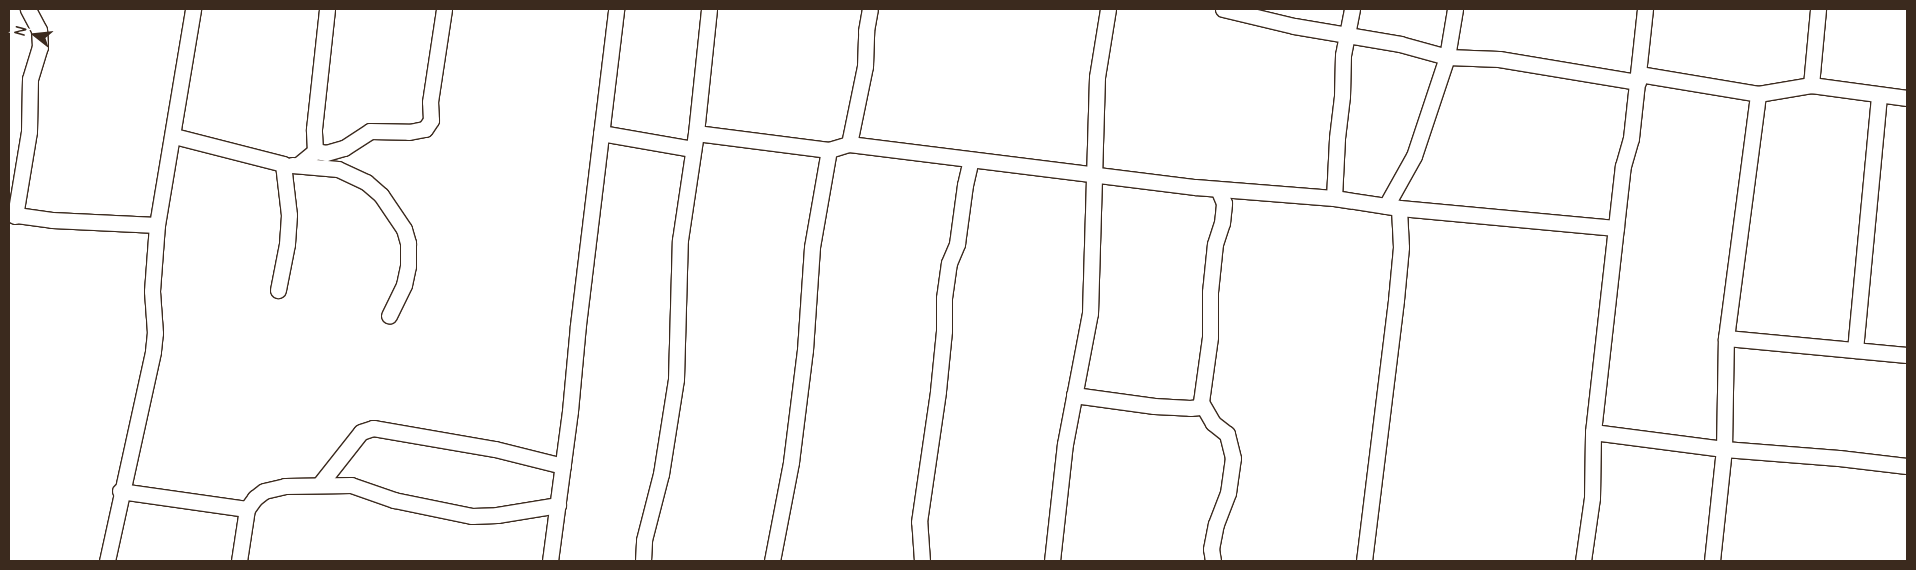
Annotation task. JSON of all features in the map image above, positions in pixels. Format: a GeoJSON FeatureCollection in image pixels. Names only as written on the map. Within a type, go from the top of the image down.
{"type":"FeatureCollection","features":[{"type":"Feature","properties":{"kind":"street"},"geometry":{"type":"LineString","coordinates":[[28,9],[39,30],[40,47],[30,79],[27,151],[12,215],[52,220],[157,225]]}},
{"type":"Feature","properties":{"kind":"street"},"geometry":{"type":"LineString","coordinates":[[107,561],[120,491],[155,333],[152,291],[157,225],[174,136],[193,9]]}},
{"type":"Feature","properties":{"kind":"street"},"geometry":{"type":"LineString","coordinates":[[315,151],[314,129],[326,9]]}},
{"type":"Feature","properties":{"kind":"street"},"geometry":{"type":"LineString","coordinates":[[290,164],[315,151],[326,153],[344,148],[370,131],[409,132],[425,129],[432,120],[430,102],[444,9]]}},
{"type":"Feature","properties":{"kind":"street"},"geometry":{"type":"LineString","coordinates":[[551,561],[616,9]]}},
{"type":"Feature","properties":{"kind":"street"},"geometry":{"type":"LineString","coordinates":[[643,561],[644,540],[661,474],[676,379],[680,240],[696,133],[709,9]]}},
{"type":"Feature","properties":{"kind":"street"},"geometry":{"type":"LineString","coordinates":[[849,144],[865,66],[866,31],[870,9]]}},
{"type":"Feature","properties":{"kind":"street"},"geometry":{"type":"LineString","coordinates":[[1052,561],[1065,444],[1090,314],[1097,77],[1108,9]]}},
{"type":"Feature","properties":{"kind":"street"},"geometry":{"type":"LineString","coordinates":[[1334,198],[1336,138],[1342,96],[1343,55],[1352,9]]}},
{"type":"Feature","properties":{"kind":"street"},"geometry":{"type":"LineString","coordinates":[[1364,561],[1396,300],[1400,248],[1392,207],[1414,156],[1447,57],[1454,9]]}},
{"type":"Feature","properties":{"kind":"street"},"geometry":{"type":"LineString","coordinates":[[1583,561],[1592,498],[1593,432],[1623,166],[1631,138],[1645,9]]}},
{"type":"Feature","properties":{"kind":"street"},"geometry":{"type":"LineString","coordinates":[[1811,85],[1818,9]]}},
{"type":"Feature","properties":{"kind":"street"},"geometry":{"type":"LineString","coordinates":[[1231,10],[1294,26],[1400,44],[1447,57],[1499,59],[1758,94],[1811,85],[1907,98]]}},
{"type":"Feature","properties":{"kind":"street"},"geometry":{"type":"LineString","coordinates":[[1712,561],[1724,449],[1726,338],[1758,94]]}},
{"type":"Feature","properties":{"kind":"street"},"geometry":{"type":"LineString","coordinates":[[1855,350],[1879,95]]}},
{"type":"Feature","properties":{"kind":"street"},"geometry":{"type":"LineString","coordinates":[[696,133],[829,150],[849,144],[1218,189],[1334,198],[1392,207],[1616,228]]}},
{"type":"Feature","properties":{"kind":"street"},"geometry":{"type":"LineString","coordinates":[[602,134],[693,149]]}},
{"type":"Feature","properties":{"kind":"street"},"geometry":{"type":"LineString","coordinates":[[174,136],[290,164],[338,169],[366,182],[381,195],[404,229],[408,243],[408,266],[404,285],[389,316]]}},
{"type":"Feature","properties":{"kind":"street"},"geometry":{"type":"LineString","coordinates":[[772,561],[791,462],[805,350],[812,247],[829,150]]}},
{"type":"Feature","properties":{"kind":"street"},"geometry":{"type":"LineString","coordinates":[[922,561],[919,522],[938,391],[944,331],[944,298],[949,263],[957,244],[965,185],[971,160]]}},
{"type":"Feature","properties":{"kind":"street"},"geometry":{"type":"LineString","coordinates":[[278,290],[287,244],[290,164]]}},
{"type":"Feature","properties":{"kind":"street"},"geometry":{"type":"LineString","coordinates":[[1074,395],[1154,406],[1190,408],[1200,406],[1210,337],[1210,292],[1215,244],[1222,223],[1224,203],[1218,189]]}},
{"type":"Feature","properties":{"kind":"street"},"geometry":{"type":"LineString","coordinates":[[1726,338],[1907,356]]}},
{"type":"Feature","properties":{"kind":"street"},"geometry":{"type":"LineString","coordinates":[[1201,402],[1213,423],[1227,434],[1233,458],[1228,492],[1216,524],[1211,549],[1213,561]]}},
{"type":"Feature","properties":{"kind":"street"},"geometry":{"type":"LineString","coordinates":[[320,484],[361,432],[373,428],[495,449],[563,466]]}},
{"type":"Feature","properties":{"kind":"street"},"geometry":{"type":"LineString","coordinates":[[1593,432],[1724,449],[1839,458],[1907,466]]}},
{"type":"Feature","properties":{"kind":"street"},"geometry":{"type":"LineString","coordinates":[[239,561],[246,509],[255,498],[264,492],[284,486],[350,485],[394,500],[472,516],[497,515],[558,505]]}},
{"type":"Feature","properties":{"kind":"street"},"geometry":{"type":"LineString","coordinates":[[120,491],[246,509]]}}]}
